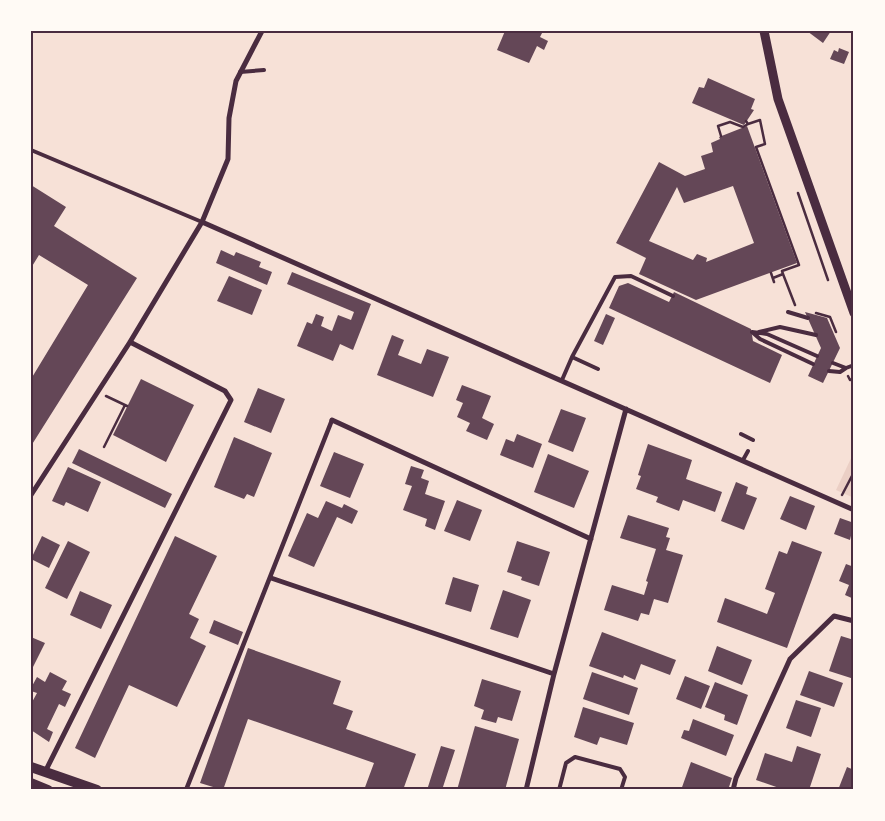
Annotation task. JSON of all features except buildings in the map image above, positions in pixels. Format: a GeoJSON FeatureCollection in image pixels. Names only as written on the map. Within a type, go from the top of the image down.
{"type":"FeatureCollection","features":[{"type":"Feature","properties":{"kind":"main road"},"geometry":{"type":"LineString","coordinates":[[31,768],[97,790]]}},
{"type":"Feature","properties":{"kind":"main road"},"geometry":{"type":"LineString","coordinates":[[31,783],[48,790]]}},
{"type":"Feature","properties":{"kind":"street"},"geometry":{"type":"LineString","coordinates":[[31,495],[130,342],[202,222],[228,159],[232,98],[240,72],[262,31]]}},
{"type":"Feature","properties":{"kind":"street"},"geometry":{"type":"LineString","coordinates":[[764,31],[778,99],[854,313]]}},
{"type":"Feature","properties":{"kind":"street"},"geometry":{"type":"LineString","coordinates":[[202,222],[854,510]]}},
{"type":"Feature","properties":{"kind":"street"},"geometry":{"type":"LineString","coordinates":[[45,772],[231,400],[225,391],[130,342]]}},
{"type":"Feature","properties":{"kind":"street"},"geometry":{"type":"LineString","coordinates":[[526,790],[554,674],[626,409]]}},
{"type":"Feature","properties":{"kind":"street"},"geometry":{"type":"LineString","coordinates":[[186,790],[332,420],[591,538]]}},
{"type":"Feature","properties":{"kind":"street"},"geometry":{"type":"LineString","coordinates":[[271,578],[554,674]]}},
{"type":"Feature","properties":{"kind":"street"},"geometry":{"type":"LineString","coordinates":[[733,790],[736,778],[790,659],[834,616],[854,621]]}},
{"type":"Feature","properties":{"kind":"lane"},"geometry":{"type":"LineString","coordinates":[[240,72],[264,70]]}},
{"type":"Feature","properties":{"kind":"lane"},"geometry":{"type":"LineString","coordinates":[[31,150],[202,222]]}},
{"type":"Feature","properties":{"kind":"lane"},"geometry":{"type":"LineString","coordinates":[[562,380],[572,357],[615,277],[631,276],[673,296]]}},
{"type":"Feature","properties":{"kind":"lane"},"geometry":{"type":"LineString","coordinates":[[788,312],[808,318]]}},
{"type":"Feature","properties":{"kind":"lane"},"geometry":{"type":"LineString","coordinates":[[752,335],[766,329],[780,328],[816,335]]}},
{"type":"Feature","properties":{"kind":"lane"},"geometry":{"type":"LineString","coordinates":[[813,364],[760,339],[752,332],[767,334],[817,356]]}},
{"type":"Feature","properties":{"kind":"lane"},"geometry":{"type":"LineString","coordinates":[[572,357],[598,369]]}},
{"type":"Feature","properties":{"kind":"lane"},"geometry":{"type":"LineString","coordinates":[[833,363],[846,368]]}},
{"type":"Feature","properties":{"kind":"lane"},"geometry":{"type":"LineString","coordinates":[[829,371],[840,372],[854,365]]}},
{"type":"Feature","properties":{"kind":"lane"},"geometry":{"type":"LineString","coordinates":[[741,434],[753,440]]}},
{"type":"Feature","properties":{"kind":"lane"},"geometry":{"type":"LineString","coordinates":[[743,460],[748,451]]}},
{"type":"Feature","properties":{"kind":"lane"},"geometry":{"type":"LineString","coordinates":[[559,790],[566,763],[575,757],[620,769],[624,777],[621,790]]}},
{"type":"Feature","properties":{"kind":"path"},"geometry":{"type":"LineString","coordinates":[[722,136],[718,126],[730,122],[743,127],[760,120],[765,144],[756,147],[799,264],[782,271],[795,306]]}},
{"type":"Feature","properties":{"kind":"path"},"geometry":{"type":"LineString","coordinates":[[771,273],[774,282]]}},
{"type":"Feature","properties":{"kind":"path"},"geometry":{"type":"LineString","coordinates":[[773,278],[783,274]]}},
{"type":"Feature","properties":{"kind":"path"},"geometry":{"type":"LineString","coordinates":[[813,312],[830,317],[836,332]]}},
{"type":"Feature","properties":{"kind":"path"},"geometry":{"type":"LineString","coordinates":[[98,391],[126,406],[104,448]]}},
{"type":"Feature","properties":{"kind":"path"},"geometry":{"type":"LineString","coordinates":[[838,503],[854,472]]}},
{"type":"Feature","properties":{"kind":"path"},"geometry":{"type":"LineString","coordinates":[[847,487],[854,484]]}},
{"type":"Feature","properties":{"kind":"shaded area"},"geometry":{"type":"Polygon","coordinates":[[[854,452],[854,498],[836,490],[854,452]]]}}]}
